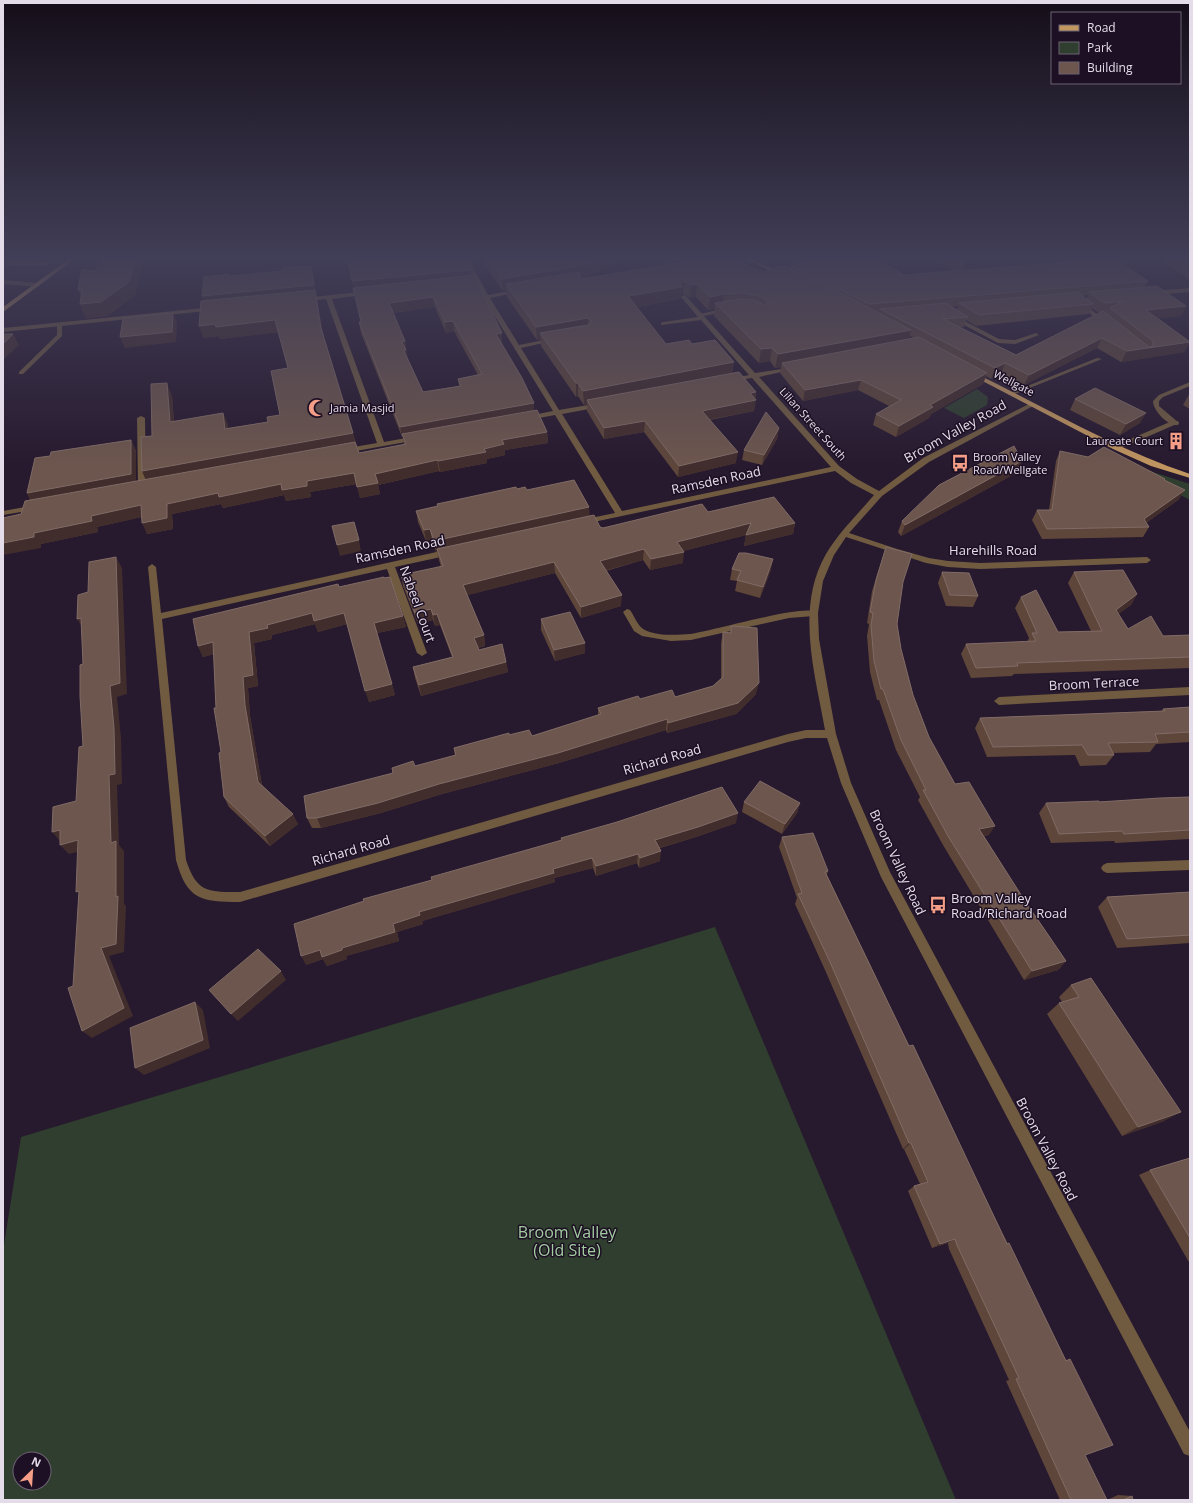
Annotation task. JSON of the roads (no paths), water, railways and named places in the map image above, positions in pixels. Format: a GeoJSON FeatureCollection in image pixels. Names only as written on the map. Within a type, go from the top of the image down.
{"type":"FeatureCollection","features":[{"type":"Feature","properties":{"kind":"main road","name":"Wellgate"},"geometry":{"type":"LineString","coordinates":[[963,369],[1116,447],[1154,464],[1190,476]]}},
{"type":"Feature","properties":{"kind":"street"},"geometry":{"type":"LineString","coordinates":[[21,373],[60,335],[59,329]]}},
{"type":"Feature","properties":{"kind":"street"},"geometry":{"type":"LineString","coordinates":[[340,329],[381,445]]}},
{"type":"Feature","properties":{"kind":"street"},"geometry":{"type":"LineString","coordinates":[[506,329],[620,514]]}},
{"type":"Feature","properties":{"kind":"street","name":"Lilian Street South"},"geometry":{"type":"LineString","coordinates":[[712,329],[836,468],[854,482],[879,494]]}},
{"type":"Feature","properties":{"kind":"street"},"geometry":{"type":"LineString","coordinates":[[977,329],[998,341],[1015,342],[1036,335]]}},
{"type":"Feature","properties":{"kind":"street"},"geometry":{"type":"LineString","coordinates":[[517,347],[562,339]]}},
{"type":"Feature","properties":{"kind":"street"},"geometry":{"type":"LineString","coordinates":[[1010,394],[1099,359]]}},
{"type":"Feature","properties":{"kind":"street"},"geometry":{"type":"LineString","coordinates":[[724,382],[800,367]]}},
{"type":"Feature","properties":{"kind":"street"},"geometry":{"type":"LineString","coordinates":[[1116,447],[1175,423],[1163,414],[1156,406],[1156,401],[1161,396],[1190,384]]}},
{"type":"Feature","properties":{"kind":"street"},"geometry":{"type":"LineString","coordinates":[[519,420],[611,403]]}},
{"type":"Feature","properties":{"kind":"street","name":"Broom Valley Road"},"geometry":{"type":"LineString","coordinates":[[1031,404],[926,460],[879,494],[844,534],[830,555],[819,581],[814,613],[814,639],[831,734],[846,783],[885,874],[1190,1448]]}},
{"type":"Feature","properties":{"kind":"street"},"geometry":{"type":"LineString","coordinates":[[141,418],[142,488]]}},
{"type":"Feature","properties":{"kind":"street"},"geometry":{"type":"LineString","coordinates":[[335,453],[427,436]]}},
{"type":"Feature","properties":{"kind":"street","name":"Ramsden Road"},"geometry":{"type":"LineString","coordinates":[[574,524],[836,468]]}},
{"type":"Feature","properties":{"kind":"street"},"geometry":{"type":"LineString","coordinates":[[3,513],[42,506]]}},
{"type":"Feature","properties":{"kind":"street","name":"Harehills Road"},"geometry":{"type":"LineString","coordinates":[[844,534],[894,552],[948,564],[980,566],[1147,560]]}},
{"type":"Feature","properties":{"kind":"street","name":"Ramsden Road"},"geometry":{"type":"LineString","coordinates":[[157,617],[459,550]]}},
{"type":"Feature","properties":{"kind":"street","name":"Nabeel Court"},"geometry":{"type":"LineString","coordinates":[[390,565],[422,653]]}},
{"type":"Feature","properties":{"kind":"street","name":"Richard Road"},"geometry":{"type":"LineString","coordinates":[[152,567],[181,860],[187,879],[198,892],[216,897],[240,897],[788,738],[806,734],[831,734]]}},
{"type":"Feature","properties":{"kind":"street"},"geometry":{"type":"LineString","coordinates":[[627,612],[637,629],[641,632],[671,638],[691,637],[789,615],[814,613]]}},
{"type":"Feature","properties":{"kind":"street","name":"Broom Terrace"},"geometry":{"type":"LineString","coordinates":[[999,701],[1190,691]]}},
{"type":"Feature","properties":{"kind":"street"},"geometry":{"type":"LineString","coordinates":[[1107,868],[1190,864]]}},
{"type":"Feature","properties":{"kind":"place","name":"Jamia Masjid"},"geometry":{"type":"Point","coordinates":[317,408]}},
{"type":"Feature","properties":{"kind":"place","name":"Laureate Court"},"geometry":{"type":"Point","coordinates":[1176,441]}},
{"type":"Feature","properties":{"kind":"place","name":"Broom Valley Road/Wellgate"},"geometry":{"type":"Point","coordinates":[960,463]}},
{"type":"Feature","properties":{"kind":"place","name":"Broom Valley Road/Richard Road"},"geometry":{"type":"Point","coordinates":[938,905]}},
{"type":"Feature","properties":{"kind":"park label","name":"Broom Valley (Old Site)"},"geometry":{"type":"Point","coordinates":[567,1241]}}]}
